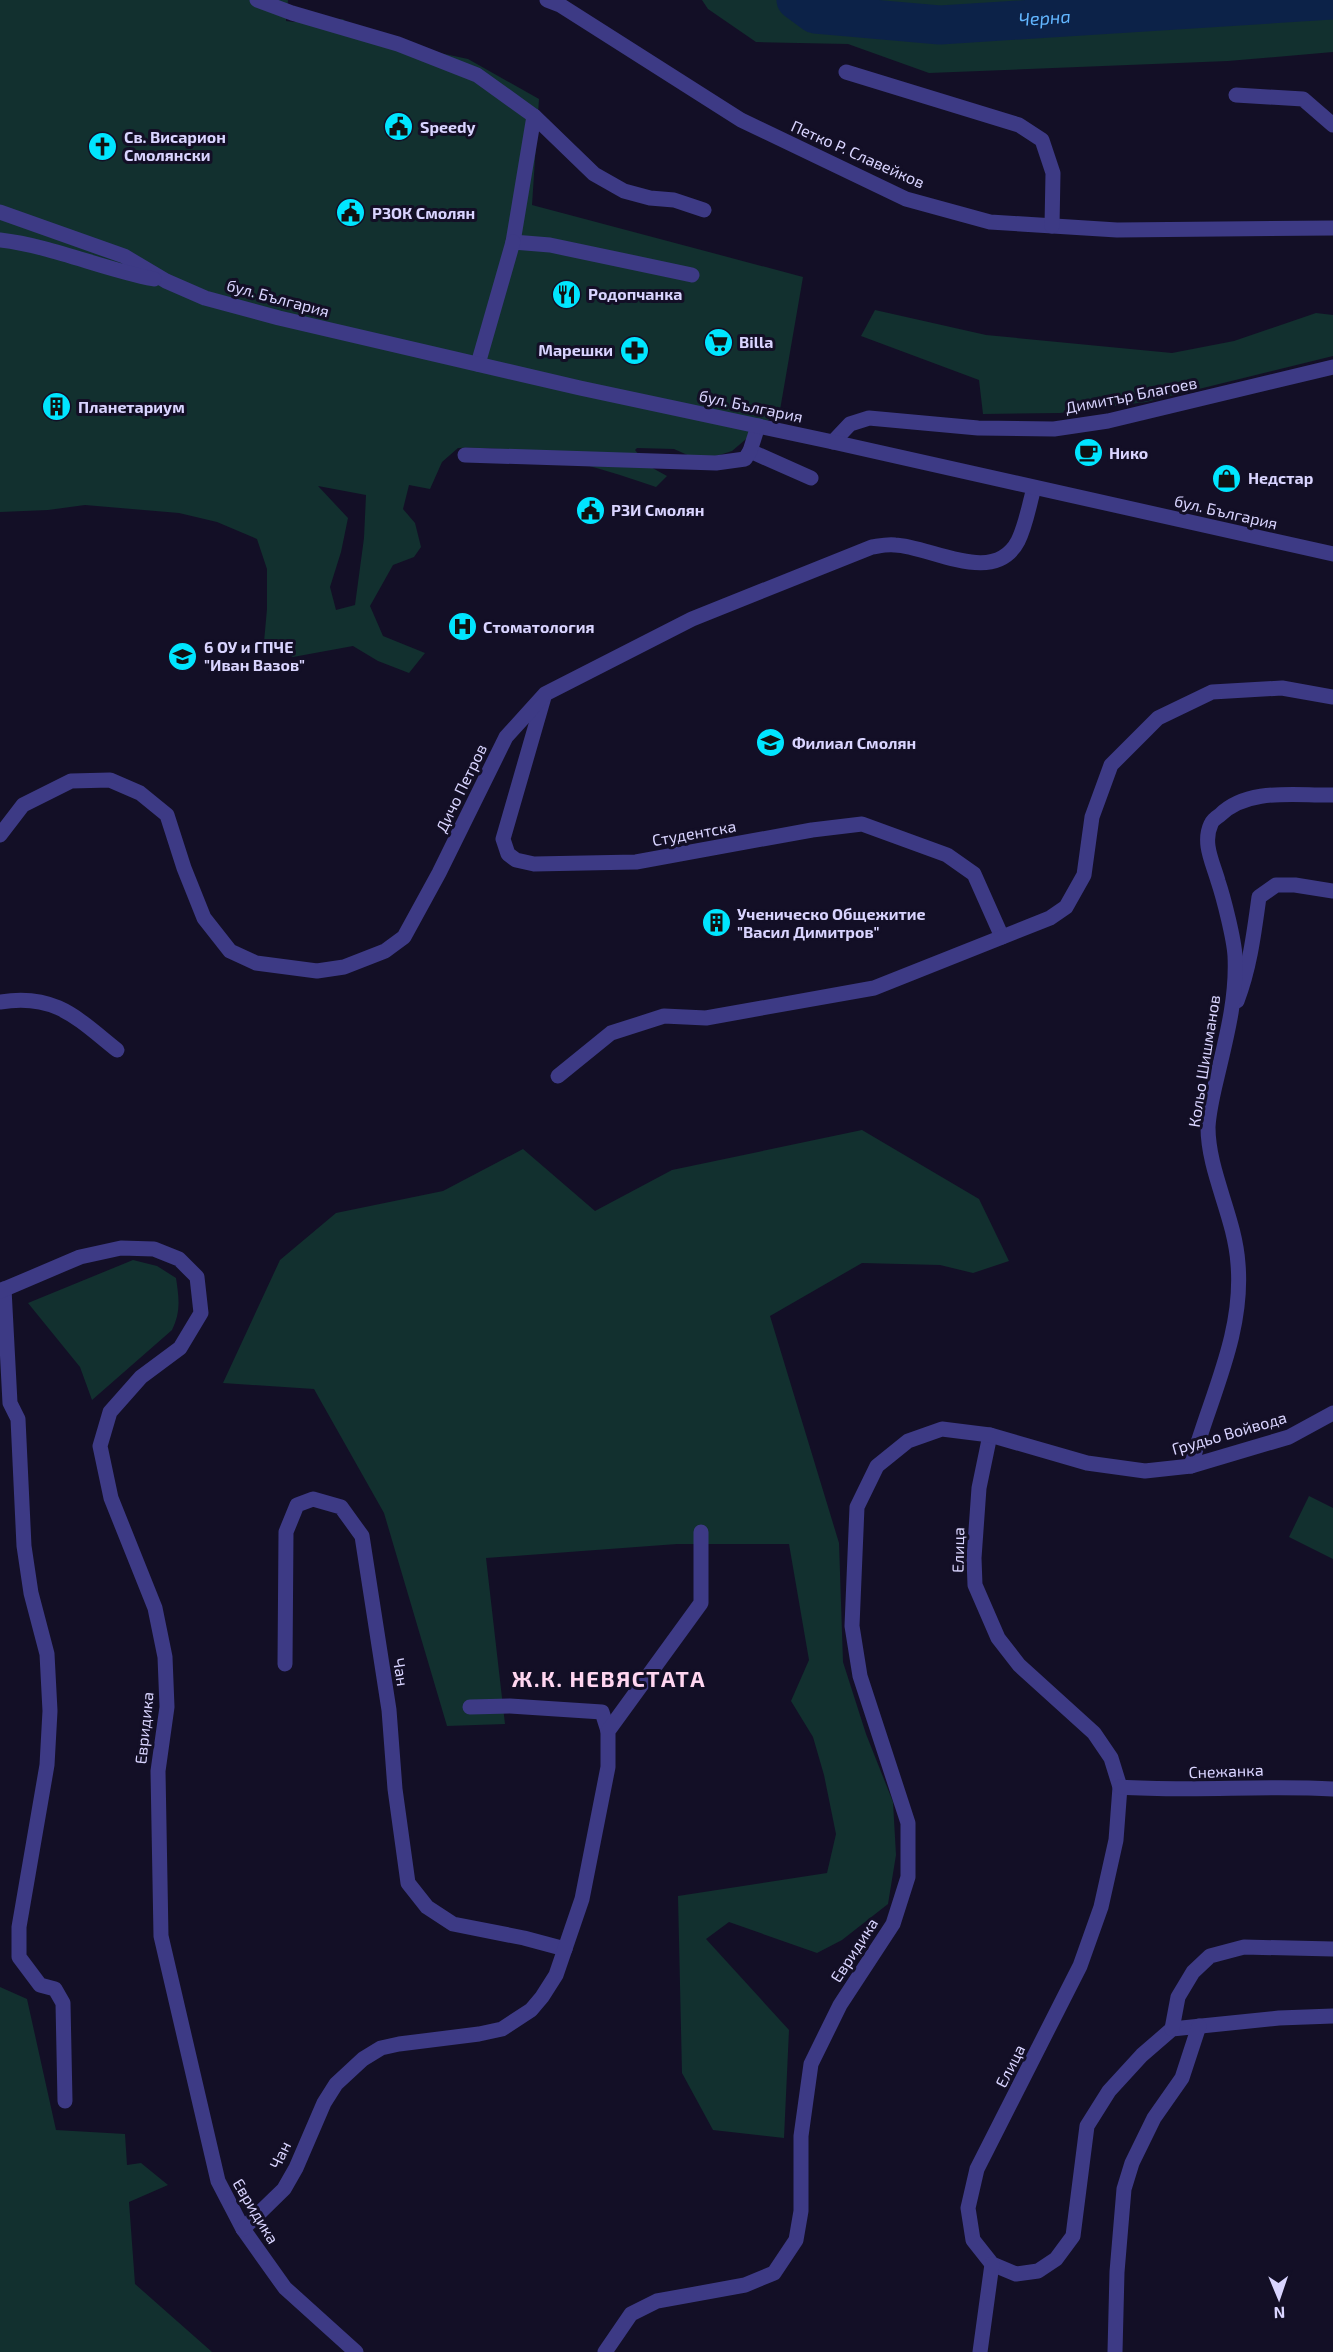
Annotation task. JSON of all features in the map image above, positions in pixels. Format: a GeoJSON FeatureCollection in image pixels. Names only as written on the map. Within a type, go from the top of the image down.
{"type":"FeatureCollection","features":[{"type":"Feature","properties":{"kind":"street"},"geometry":{"type":"LineString","coordinates":[[257,0],[292,14],[398,44],[477,75],[534,116],[594,174],[624,191],[650,198],[674,200],[704,210]]}},
{"type":"Feature","properties":{"kind":"street","name":"Петко Р. Славейков"},"geometry":{"type":"LineString","coordinates":[[547,0],[560,5],[741,120],[906,199],[990,222],[1117,230],[1333,228]]}},
{"type":"Feature","properties":{"kind":"street"},"geometry":{"type":"LineString","coordinates":[[846,72],[1018,125],[1042,140],[1053,173],[1052,226]]}},
{"type":"Feature","properties":{"kind":"street"},"geometry":{"type":"LineString","coordinates":[[1236,95],[1303,99],[1333,126]]}},
{"type":"Feature","properties":{"kind":"street"},"geometry":{"type":"LineString","coordinates":[[478,364],[513,243],[534,116]]}},
{"type":"Feature","properties":{"kind":"street","name":"бул. България"},"geometry":{"type":"LineString","coordinates":[[0,212],[124,256],[166,281],[230,305],[478,364],[1333,555]]}},
{"type":"Feature","properties":{"kind":"street","name":"бул. България"},"geometry":{"type":"LineString","coordinates":[[0,240],[22,243],[119,272],[166,281]]}},
{"type":"Feature","properties":{"kind":"street"},"geometry":{"type":"LineString","coordinates":[[513,243],[550,245],[692,275]]}},
{"type":"Feature","properties":{"kind":"street","name":"Димитър Благоев"},"geometry":{"type":"LineString","coordinates":[[833,442],[850,424],[869,418],[978,428],[1054,429],[1108,421],[1333,367]]}},
{"type":"Feature","properties":{"kind":"street"},"geometry":{"type":"LineString","coordinates":[[465,455],[716,463],[745,459],[758,426]]}},
{"type":"Feature","properties":{"kind":"street"},"geometry":{"type":"LineString","coordinates":[[750,451],[811,478]]}},
{"type":"Feature","properties":{"kind":"street","name":"Дичо Петров"},"geometry":{"type":"LineString","coordinates":[[0,835],[23,805],[71,781],[110,780],[140,794],[167,814],[184,868],[204,918],[230,951],[256,963],[317,970],[344,968],[385,951],[404,937],[439,873],[506,737],[545,694],[692,619],[872,548],[896,544],[968,563],[1001,557],[1011,550],[1018,540],[1034,488]]}},
{"type":"Feature","properties":{"kind":"street"},"geometry":{"type":"LineString","coordinates":[[558,1076],[611,1033],[664,1016],[706,1018],[874,988],[1050,918],[1066,907],[1084,875],[1092,817],[1111,765],[1158,718],[1212,692],[1282,688],[1333,697]]}},
{"type":"Feature","properties":{"kind":"street","name":"Студентска"},"geometry":{"type":"LineString","coordinates":[[545,694],[503,839],[508,854],[516,860],[534,864],[636,862],[812,830],[862,824],[947,855],[974,874],[1002,937]]}},
{"type":"Feature","properties":{"kind":"street","name":"Кольо Шишманов"},"geometry":{"type":"LineString","coordinates":[[1191,1466],[1202,1424],[1229,1349],[1238,1302],[1238,1263],[1229,1213],[1212,1157],[1208,1126],[1213,1094],[1232,1015],[1235,955],[1218,882],[1207,850],[1210,824],[1230,805],[1257,796],[1333,795]]}},
{"type":"Feature","properties":{"kind":"street"},"geometry":{"type":"LineString","coordinates":[[1232,1015],[1246,979],[1259,897],[1276,885],[1295,885],[1333,891]]}},
{"type":"Feature","properties":{"kind":"street"},"geometry":{"type":"LineString","coordinates":[[0,1002],[20,999],[48,1002],[78,1019],[117,1050]]}},
{"type":"Feature","properties":{"kind":"street","name":"Евридика"},"geometry":{"type":"LineString","coordinates":[[2,1290],[80,1257],[121,1248],[154,1250],[179,1259],[197,1277],[201,1313],[180,1348],[141,1377],[110,1412],[100,1446],[111,1498],[155,1608],[165,1657],[167,1707],[158,1771],[161,1936],[218,2181],[243,2229],[285,2288],[356,2352]]}},
{"type":"Feature","properties":{"kind":"street"},"geometry":{"type":"LineString","coordinates":[[2,1290],[10,1403],[18,1419],[24,1546],[31,1593],[47,1654],[50,1711],[46,1765],[20,1928],[19,1957],[40,1984],[55,1989],[63,2002],[65,2101]]}},
{"type":"Feature","properties":{"kind":"street","name":"Грудьо Войвода"},"geometry":{"type":"LineString","coordinates":[[990,1435],[1087,1463],[1144,1471],[1191,1466],[1289,1437],[1333,1414]]}},
{"type":"Feature","properties":{"kind":"street","name":"Евридика"},"geometry":{"type":"LineString","coordinates":[[605,2352],[631,2314],[657,2301],[745,2285],[774,2273],[796,2240],[801,2211],[801,2136],[811,2064],[840,2005],[893,1924],[908,1877],[908,1823],[860,1676],[852,1626],[857,1507],[877,1466],[908,1441],[942,1429],[990,1435]]}},
{"type":"Feature","properties":{"kind":"street","name":"Елица"},"geometry":{"type":"LineString","coordinates":[[990,1435],[979,1488],[974,1558],[975,1585],[998,1638],[1019,1665],[1094,1733],[1111,1758],[1120,1787],[1116,1840],[1101,1907],[1080,1966],[977,2169],[968,2208],[973,2240],[992,2264]]}},
{"type":"Feature","properties":{"kind":"street","name":"Чан"},"geometry":{"type":"LineString","coordinates":[[285,1664],[286,1532],[297,1505],[313,1499],[327,1501],[341,1507],[362,1536],[389,1710],[395,1789],[408,1883],[427,1907],[453,1924],[524,1938],[565,1949]]}},
{"type":"Feature","properties":{"kind":"street"},"geometry":{"type":"LineString","coordinates":[[608,1731],[701,1603],[702,1532]]}},
{"type":"Feature","properties":{"kind":"street"},"geometry":{"type":"LineString","coordinates":[[470,1707],[510,1706],[602,1712],[608,1731]]}},
{"type":"Feature","properties":{"kind":"street","name":"Чан"},"geometry":{"type":"LineString","coordinates":[[243,2229],[284,2189],[296,2168],[324,2103],[351,2068],[381,2049],[424,2040],[502,2029],[531,2010],[542,1997],[556,1975],[582,1899],[608,1767],[608,1731]]}},
{"type":"Feature","properties":{"kind":"street","name":"Снежанка"},"geometry":{"type":"LineString","coordinates":[[1120,1787],[1190,1791],[1281,1786],[1333,1789]]}},
{"type":"Feature","properties":{"kind":"street"},"geometry":{"type":"LineString","coordinates":[[1172,2029],[1178,1997],[1193,1972],[1210,1956],[1244,1947],[1333,1948]]}},
{"type":"Feature","properties":{"kind":"street"},"geometry":{"type":"LineString","coordinates":[[980,2352],[992,2264],[1016,2274],[1038,2271],[1056,2259],[1073,2236],[1086,2126],[1109,2091],[1142,2055],[1172,2029],[1279,2018],[1333,2016]]}},
{"type":"Feature","properties":{"kind":"street"},"geometry":{"type":"LineString","coordinates":[[1115,2352],[1124,2189],[1132,2163],[1154,2118],[1182,2078],[1199,2026]]}},
{"type":"Feature","properties":{"kind":"green space"},"geometry":{"type":"Polygon","coordinates":[[[0,0],[288,0],[286,21],[343,19],[349,26],[350,34],[468,59],[539,99],[532,205],[803,277],[780,410],[732,451],[701,461],[674,449],[637,448],[635,450],[647,465],[667,476],[656,487],[583,464],[533,453],[458,448],[442,462],[430,489],[409,485],[403,509],[415,523],[421,547],[414,557],[393,565],[370,606],[383,636],[425,653],[409,673],[378,661],[353,646],[293,657],[264,642],[267,569],[257,539],[217,522],[179,513],[85,505],[48,510],[0,512],[0,0]],[[318,486],[348,518],[341,552],[330,587],[336,610],[355,605],[364,538],[366,495],[318,486]]]}},
{"type":"Feature","properties":{"kind":"green space"},"geometry":{"type":"Polygon","coordinates":[[[702,0],[1333,0],[1333,52],[1228,61],[929,73],[848,44],[756,42],[708,9],[702,0]]]}},
{"type":"Feature","properties":{"kind":"green space"},"geometry":{"type":"Polygon","coordinates":[[[875,310],[986,335],[1172,353],[1234,341],[1316,313],[1333,315],[1333,356],[1146,402],[1060,413],[983,414],[979,380],[861,336],[875,310]]]}},
{"type":"Feature","properties":{"kind":"green space"},"geometry":{"type":"Polygon","coordinates":[[[862,1130],[979,1199],[1009,1261],[973,1273],[940,1265],[862,1263],[770,1316],[839,1543],[843,1662],[866,1734],[893,1802],[896,1855],[888,1904],[842,1940],[817,1953],[729,1922],[706,1939],[789,2030],[784,2138],[713,2130],[682,2073],[678,1896],[827,1873],[836,1834],[824,1775],[813,1737],[791,1701],[809,1660],[789,1544],[677,1544],[486,1558],[505,1724],[447,1726],[384,1513],[314,1389],[223,1383],[280,1260],[336,1213],[443,1191],[523,1149],[595,1211],[672,1170],[862,1130]]]}},
{"type":"Feature","properties":{"kind":"green space"},"geometry":{"type":"Polygon","coordinates":[[[133,1260],[157,1266],[176,1278],[177,1317],[172,1330],[92,1400],[80,1367],[28,1303],[133,1260]]]}},
{"type":"Feature","properties":{"kind":"green space"},"geometry":{"type":"Polygon","coordinates":[[[1309,1496],[1333,1508],[1333,1559],[1289,1537],[1309,1496]]]}},
{"type":"Feature","properties":{"kind":"green space"},"geometry":{"type":"Polygon","coordinates":[[[0,1987],[27,1999],[56,2130],[125,2134],[127,2165],[141,2163],[168,2185],[129,2202],[135,2284],[212,2352],[0,2352],[0,1987]]]}},
{"type":"Feature","properties":{"kind":"waterway","name":"Черна"},"geometry":{"type":"LineString","coordinates":[[796,0],[815,14],[940,25],[1333,0]]}},
{"type":"Feature","properties":{"kind":"place","name":"Speedy"},"geometry":{"type":"Point","coordinates":[399,127]}},
{"type":"Feature","properties":{"kind":"place","name":"Св. Висарион Смолянски"},"geometry":{"type":"Point","coordinates":[103,146]}},
{"type":"Feature","properties":{"kind":"place","name":"РЗОК Смолян"},"geometry":{"type":"Point","coordinates":[351,213]}},
{"type":"Feature","properties":{"kind":"place","name":"Родопчанка"},"geometry":{"type":"Point","coordinates":[567,294]}},
{"type":"Feature","properties":{"kind":"place","name":"Billa"},"geometry":{"type":"Point","coordinates":[718,342]}},
{"type":"Feature","properties":{"kind":"place","name":"Марешки"},"geometry":{"type":"Point","coordinates":[634,350]}},
{"type":"Feature","properties":{"kind":"place","name":"Планетариум"},"geometry":{"type":"Point","coordinates":[57,407]}},
{"type":"Feature","properties":{"kind":"place","name":"Нико"},"geometry":{"type":"Point","coordinates":[1088,453]}},
{"type":"Feature","properties":{"kind":"place","name":"Недстар"},"geometry":{"type":"Point","coordinates":[1227,478]}},
{"type":"Feature","properties":{"kind":"place","name":"РЗИ Смолян"},"geometry":{"type":"Point","coordinates":[590,510]}},
{"type":"Feature","properties":{"kind":"place","name":"Стоматология"},"geometry":{"type":"Point","coordinates":[462,627]}},
{"type":"Feature","properties":{"kind":"place","name":"6 ОУ и ГПЧЕ \"Иван Вазов\""},"geometry":{"type":"Point","coordinates":[183,656]}},
{"type":"Feature","properties":{"kind":"place","name":"Филиал Смолян"},"geometry":{"type":"Point","coordinates":[771,743]}},
{"type":"Feature","properties":{"kind":"place","name":"Ученическо Общежитие \"Васил Димитров\""},"geometry":{"type":"Point","coordinates":[716,923]}},
{"type":"Feature","properties":{"kind":"district","name":"Ж.К. НЕВЯСТАТА"},"geometry":{"type":"Point","coordinates":[609,1679]}}]}
